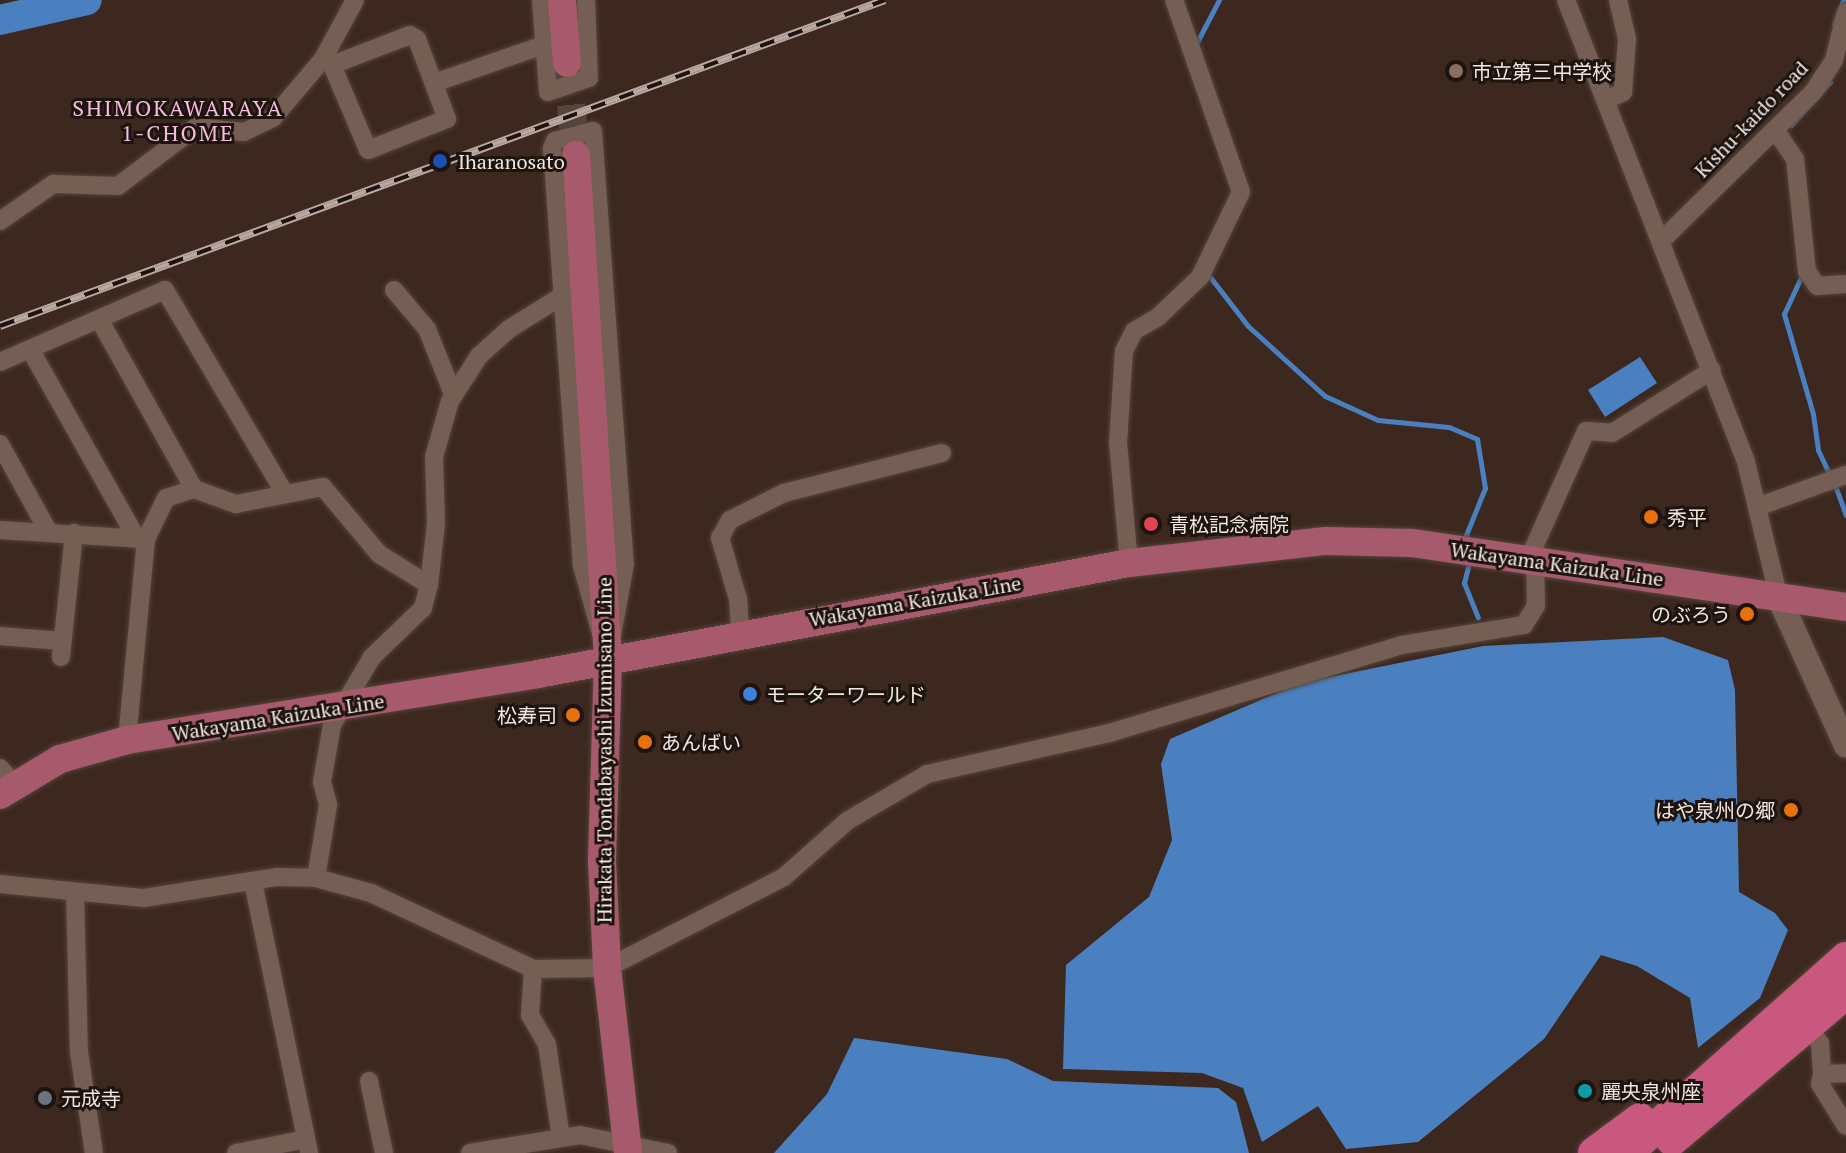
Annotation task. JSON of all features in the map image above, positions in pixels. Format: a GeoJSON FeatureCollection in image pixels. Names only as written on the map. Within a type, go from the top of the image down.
{"type":"FeatureCollection","features":[{"type":"Feature","properties":{"kind":"highway"},"geometry":{"type":"LineString","coordinates":[[1658,1153],[1717,1086],[1846,958]]}},
{"type":"Feature","properties":{"kind":"highway"},"geometry":{"type":"LineString","coordinates":[[1627,1153],[1717,1086],[1807,1027],[1846,993]]}},
{"type":"Feature","properties":{"kind":"highway"},"geometry":{"type":"LineString","coordinates":[[1594,1153],[1717,1086]]}},
{"type":"Feature","properties":{"kind":"highway"},"geometry":{"type":"LineString","coordinates":[[1671,1153],[1717,1086]]}},
{"type":"Feature","properties":{"kind":"main road"},"geometry":{"type":"LineString","coordinates":[[562,0],[567,63]]}},
{"type":"Feature","properties":{"kind":"main road","name":"Hirakata Tondabayashi Izumisano Line"},"geometry":{"type":"LineString","coordinates":[[576,155],[608,658],[602,861],[607,968],[627,1147]]}},
{"type":"Feature","properties":{"kind":"main road","name":"Wakayama Kaizuka Line"},"geometry":{"type":"LineString","coordinates":[[5,783],[60,759],[127,740],[342,708],[1129,563],[1326,541],[1412,543],[1846,607]]}},
{"type":"Feature","properties":{"kind":"street"},"geometry":{"type":"LineString","coordinates":[[0,221],[53,184],[118,186],[196,127],[244,132],[255,128],[290,102],[328,62],[355,0]]}},
{"type":"Feature","properties":{"kind":"street"},"geometry":{"type":"LineString","coordinates":[[541,0],[548,92],[589,78],[586,0]]}},
{"type":"Feature","properties":{"kind":"street"},"geometry":{"type":"LineString","coordinates":[[1129,563],[1118,443],[1124,351],[1134,331],[1158,317],[1200,277],[1241,192],[1174,0]]}},
{"type":"Feature","properties":{"kind":"street"},"geometry":{"type":"LineString","coordinates":[[1566,0],[1712,370],[1757,507],[1779,598],[1846,746]]}},
{"type":"Feature","properties":{"kind":"street"},"geometry":{"type":"LineString","coordinates":[[1606,100],[1623,92],[1627,39],[1618,0]]}},
{"type":"Feature","properties":{"kind":"street","name":"Kishu-kaido road"},"geometry":{"type":"LineString","coordinates":[[1662,240],[1776,131],[1834,60],[1846,12]]}},
{"type":"Feature","properties":{"kind":"street"},"geometry":{"type":"LineString","coordinates":[[410,35],[417,39],[447,119],[368,150],[328,62],[410,35]]}},
{"type":"Feature","properties":{"kind":"street"},"geometry":{"type":"LineString","coordinates":[[434,83],[544,45]]}},
{"type":"Feature","properties":{"kind":"street"},"geometry":{"type":"LineString","coordinates":[[593,131],[625,564],[608,658],[582,566],[552,148],[555,141],[593,131]]}},
{"type":"Feature","properties":{"kind":"street"},"geometry":{"type":"LineString","coordinates":[[1776,131],[1795,159],[1807,271],[1817,286],[1846,284]]}},
{"type":"Feature","properties":{"kind":"street"},"geometry":{"type":"LineString","coordinates":[[0,362],[165,290],[285,494]]}},
{"type":"Feature","properties":{"kind":"street"},"geometry":{"type":"LineString","coordinates":[[394,290],[427,329],[453,394]]}},
{"type":"Feature","properties":{"kind":"street"},"geometry":{"type":"LineString","coordinates":[[316,878],[328,805],[322,782],[327,743],[342,708],[372,657],[423,608],[429,585],[436,524],[434,457],[453,394],[479,356],[509,329],[562,296]]}},
{"type":"Feature","properties":{"kind":"street"},"geometry":{"type":"LineString","coordinates":[[99,319],[194,489]]}},
{"type":"Feature","properties":{"kind":"street"},"geometry":{"type":"LineString","coordinates":[[30,349],[142,539]]}},
{"type":"Feature","properties":{"kind":"street"},"geometry":{"type":"LineString","coordinates":[[0,884],[144,898],[253,882],[316,878],[371,893],[533,969],[607,968],[784,877],[847,821],[927,774],[1109,733],[1402,645],[1524,625],[1536,606],[1532,559],[1586,431],[1612,433],[1712,370]]}},
{"type":"Feature","properties":{"kind":"street"},"geometry":{"type":"LineString","coordinates":[[0,444],[48,531]]}},
{"type":"Feature","properties":{"kind":"street"},"geometry":{"type":"LineString","coordinates":[[740,633],[738,599],[720,538],[730,520],[784,493],[942,453]]}},
{"type":"Feature","properties":{"kind":"street"},"geometry":{"type":"LineString","coordinates":[[1757,507],[1846,475]]}},
{"type":"Feature","properties":{"kind":"street"},"geometry":{"type":"LineString","coordinates":[[127,740],[142,539],[166,498],[194,489],[236,504],[323,487],[379,554],[429,585]]}},
{"type":"Feature","properties":{"kind":"street"},"geometry":{"type":"LineString","coordinates":[[0,530],[142,539]]}},
{"type":"Feature","properties":{"kind":"street"},"geometry":{"type":"LineString","coordinates":[[0,636],[61,649],[74,533]]}},
{"type":"Feature","properties":{"kind":"street"},"geometry":{"type":"LineString","coordinates":[[236,1153],[308,1146],[253,882]]}},
{"type":"Feature","properties":{"kind":"street"},"geometry":{"type":"LineString","coordinates":[[75,892],[79,1052],[94,1153]]}},
{"type":"Feature","properties":{"kind":"street"},"geometry":{"type":"LineString","coordinates":[[533,969],[530,1015],[547,1044],[561,1138]]}},
{"type":"Feature","properties":{"kind":"street"},"geometry":{"type":"LineString","coordinates":[[1807,1027],[1820,1043],[1820,1084],[1846,1126]]}},
{"type":"Feature","properties":{"kind":"street"},"geometry":{"type":"LineString","coordinates":[[1822,1074],[1846,1073]]}},
{"type":"Feature","properties":{"kind":"street"},"geometry":{"type":"LineString","coordinates":[[369,1081],[384,1153]]}},
{"type":"Feature","properties":{"kind":"street"},"geometry":{"type":"LineString","coordinates":[[470,1153],[506,1150],[580,1135],[668,1153]]}},
{"type":"Feature","properties":{"kind":"water"},"geometry":{"type":"Polygon","coordinates":[[[1640,357],[1657,383],[1605,417],[1588,390],[1640,357]]]}},
{"type":"Feature","properties":{"kind":"water"},"geometry":{"type":"Polygon","coordinates":[[[1663,637],[1728,660],[1735,690],[1739,892],[1775,913],[1788,930],[1760,998],[1698,1048],[1690,998],[1637,966],[1601,955],[1544,1039],[1418,1142],[1346,1149],[1318,1106],[1262,1142],[1243,1088],[1202,1073],[1063,1069],[1066,965],[1149,897],[1172,840],[1161,764],[1170,739],[1300,683],[1483,646],[1663,637]]]}},
{"type":"Feature","properties":{"kind":"water"},"geometry":{"type":"Polygon","coordinates":[[[854,1038],[1007,1059],[1053,1081],[1218,1088],[1236,1102],[1249,1153],[774,1153],[827,1094],[854,1038]]]}},
{"type":"Feature","properties":{"kind":"waterway"},"geometry":{"type":"LineString","coordinates":[[0,20],[87,0]]}},
{"type":"Feature","properties":{"kind":"waterway"},"geometry":{"type":"LineString","coordinates":[[1196,44],[1219,0]]}},
{"type":"Feature","properties":{"kind":"waterway"},"geometry":{"type":"LineString","coordinates":[[1834,24],[1843,0]]}},
{"type":"Feature","properties":{"kind":"waterway"},"geometry":{"type":"LineString","coordinates":[[1791,125],[1830,82]]}},
{"type":"Feature","properties":{"kind":"waterway"},"geometry":{"type":"LineString","coordinates":[[1207,273],[1248,326],[1325,396],[1378,420],[1449,427],[1477,439],[1485,488],[1466,535],[1469,540]]}},
{"type":"Feature","properties":{"kind":"waterway"},"geometry":{"type":"LineString","coordinates":[[1802,275],[1784,314],[1813,414],[1818,450],[1829,474]]}},
{"type":"Feature","properties":{"kind":"waterway"},"geometry":{"type":"LineString","coordinates":[[1836,488],[1846,515]]}},
{"type":"Feature","properties":{"kind":"waterway"},"geometry":{"type":"LineString","coordinates":[[1469,563],[1464,583],[1478,617]]}},
{"type":"Feature","properties":{"kind":"tunnel"},"geometry":{"type":"LineString","coordinates":[[567,63],[576,155]]}},
{"type":"Feature","properties":{"kind":"railway"},"geometry":{"type":"LineString","coordinates":[[0,326],[885,0]]}},
{"type":"Feature","properties":{"kind":"place","name":"市立第三中学校"},"geometry":{"type":"Point","coordinates":[1456,71]}},
{"type":"Feature","properties":{"kind":"place","name":"Iharanosato"},"geometry":{"type":"Point","coordinates":[440,161]}},
{"type":"Feature","properties":{"kind":"place","name":"秀平"},"geometry":{"type":"Point","coordinates":[1651,517]}},
{"type":"Feature","properties":{"kind":"place","name":"青松記念病院"},"geometry":{"type":"Point","coordinates":[1151,524]}},
{"type":"Feature","properties":{"kind":"place","name":"のぶろう"},"geometry":{"type":"Point","coordinates":[1747,614]}},
{"type":"Feature","properties":{"kind":"place","name":"モーターワールド"},"geometry":{"type":"Point","coordinates":[750,694]}},
{"type":"Feature","properties":{"kind":"place","name":"松寿司"},"geometry":{"type":"Point","coordinates":[573,715]}},
{"type":"Feature","properties":{"kind":"place","name":"あんばい"},"geometry":{"type":"Point","coordinates":[645,742]}},
{"type":"Feature","properties":{"kind":"place","name":"はや泉州の郷"},"geometry":{"type":"Point","coordinates":[1791,810]}},
{"type":"Feature","properties":{"kind":"place","name":"麗央泉州座"},"geometry":{"type":"Point","coordinates":[1585,1091]}},
{"type":"Feature","properties":{"kind":"place","name":"元成寺"},"geometry":{"type":"Point","coordinates":[45,1098]}},
{"type":"Feature","properties":{"kind":"district","name":"SHIMOKAWARAYA 1-CHOME"},"geometry":{"type":"Point","coordinates":[178,120]}}]}
